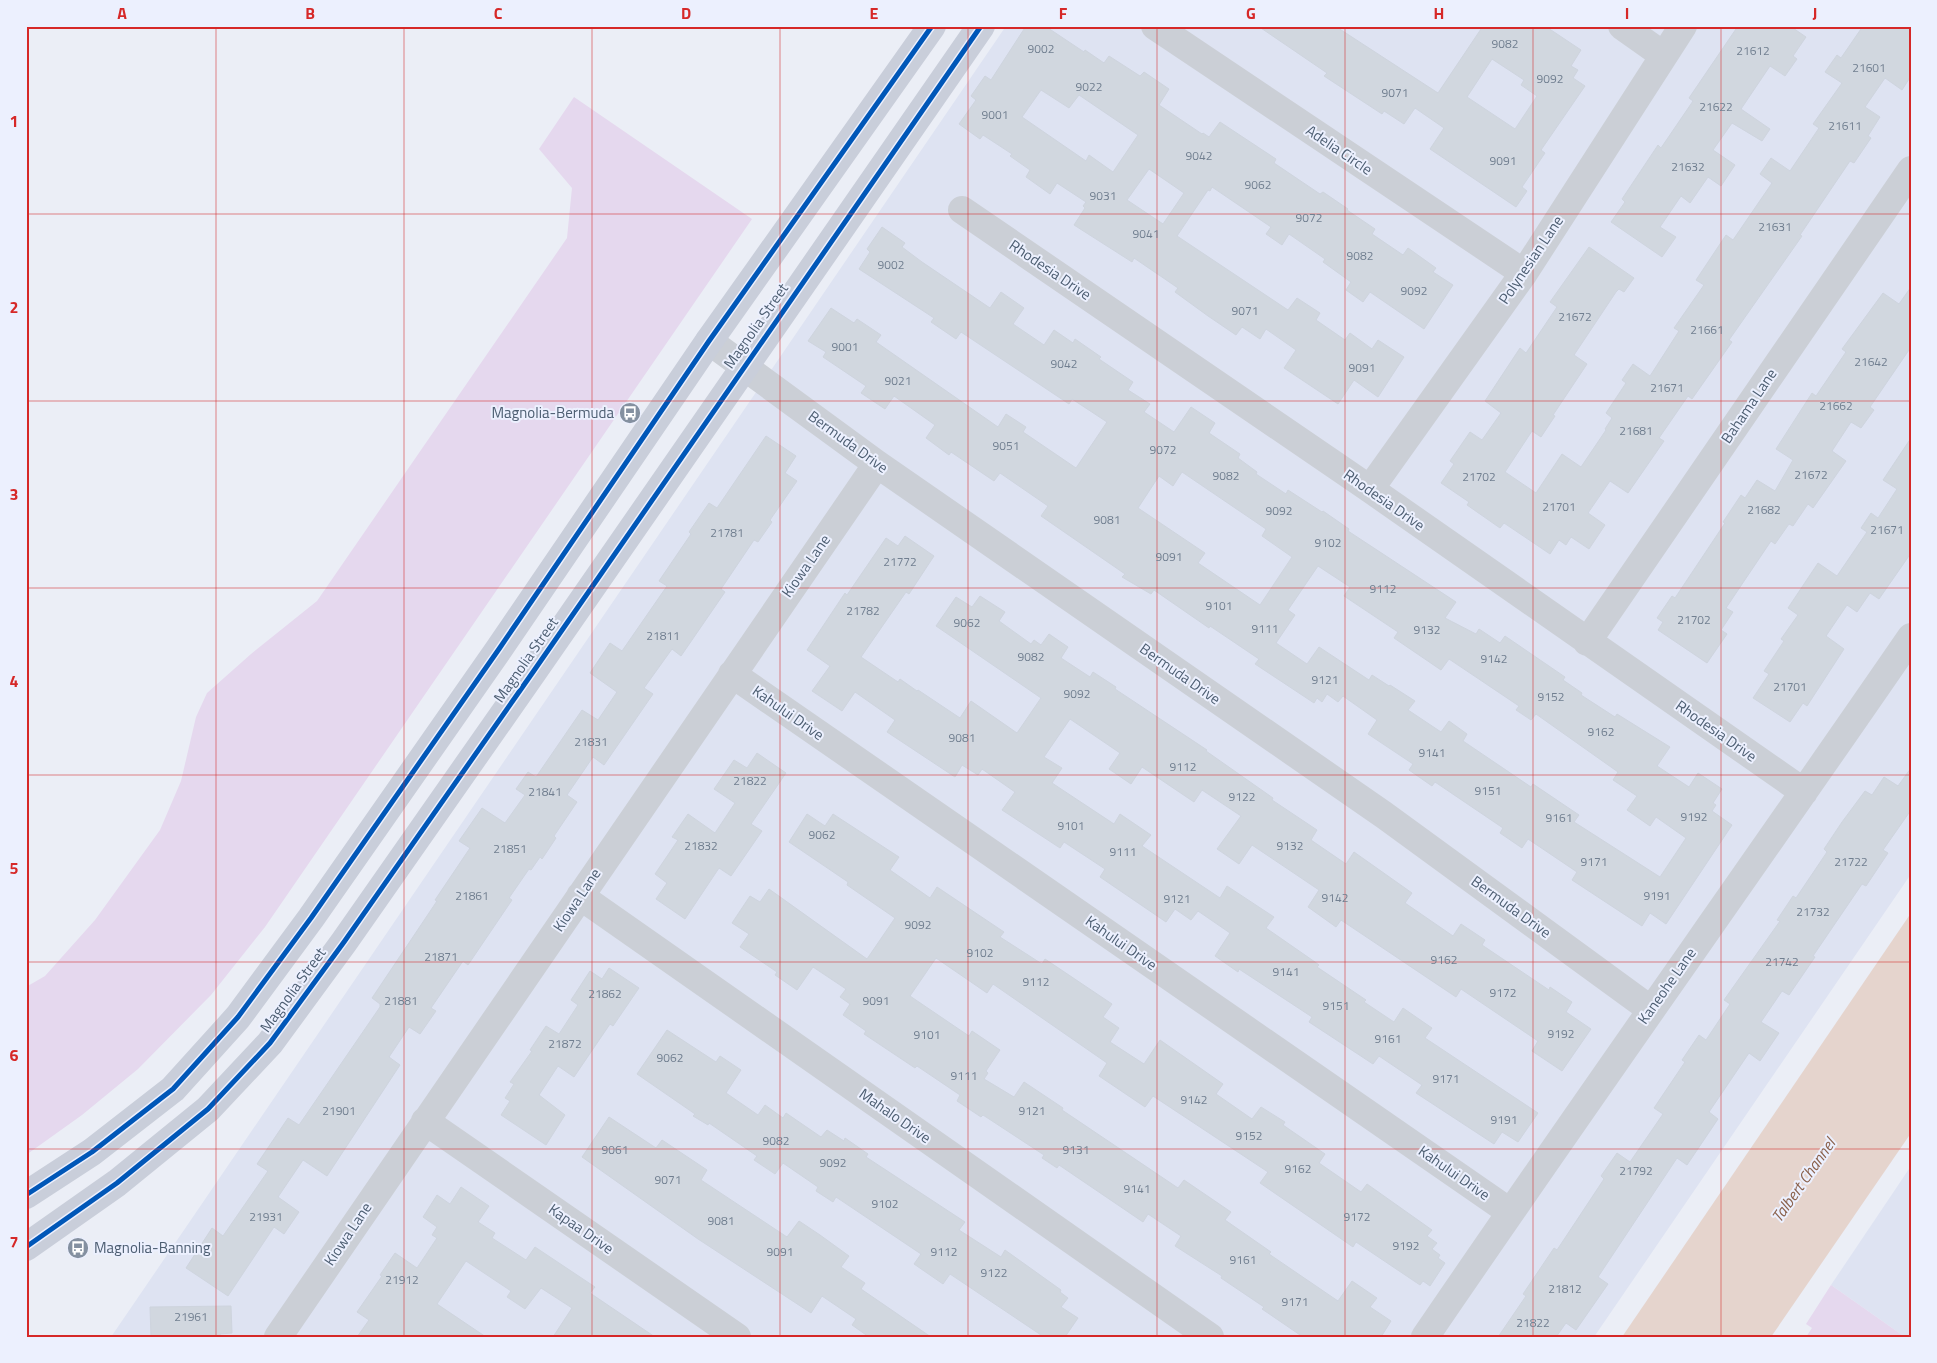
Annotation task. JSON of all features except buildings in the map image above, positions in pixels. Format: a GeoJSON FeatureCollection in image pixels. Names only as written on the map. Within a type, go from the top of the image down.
{"type":"FeatureCollection","features":[{"type":"Feature","properties":{"kind":"main road","name":"Magnolia Street"},"geometry":{"type":"LineString","coordinates":[[26,1195],[92,1152],[173,1089],[238,1017],[311,918],[499,649],[709,341],[932,26]]}},
{"type":"Feature","properties":{"kind":"main road","name":"Magnolia Street"},"geometry":{"type":"LineString","coordinates":[[26,1247],[117,1183],[208,1109],[270,1043],[344,942],[533,672],[744,365],[981,26]]}},
{"type":"Feature","properties":{"kind":"street","name":"Adelia Circle"},"geometry":{"type":"LineString","coordinates":[[1155,26],[1524,273]]}},
{"type":"Feature","properties":{"kind":"street"},"geometry":{"type":"LineString","coordinates":[[1622,26],[1663,55]]}},
{"type":"Feature","properties":{"kind":"street","name":"Polynesian Lane"},"geometry":{"type":"LineString","coordinates":[[1370,490],[1524,273],[1683,26]]}},
{"type":"Feature","properties":{"kind":"street","name":"Bahama Lane"},"geometry":{"type":"LineString","coordinates":[[1588,642],[1911,170]]}},
{"type":"Feature","properties":{"kind":"street","name":"Rhodesia Drive"},"geometry":{"type":"LineString","coordinates":[[962,210],[1370,490],[1804,792]]}},
{"type":"Feature","properties":{"kind":"street","name":"Bermuda Drive"},"geometry":{"type":"LineString","coordinates":[[709,341],[877,464],[1384,815],[1650,1009]]}},
{"type":"Feature","properties":{"kind":"street","name":"Kiowa Lane"},"geometry":{"type":"LineString","coordinates":[[278,1337],[877,464]]}},
{"type":"Feature","properties":{"kind":"street","name":"Kaneohe Lane"},"geometry":{"type":"LineString","coordinates":[[1425,1337],[1650,1009],[1911,637]]}},
{"type":"Feature","properties":{"kind":"street","name":"Kahului Drive"},"geometry":{"type":"LineString","coordinates":[[732,674],[1510,1212]]}},
{"type":"Feature","properties":{"kind":"street","name":"Mahalo Drive"},"geometry":{"type":"LineString","coordinates":[[580,896],[1210,1337]]}},
{"type":"Feature","properties":{"kind":"street","name":"Kapaa Drive"},"geometry":{"type":"LineString","coordinates":[[425,1121],[737,1337]]}},
{"type":"Feature","properties":{"kind":"shaded area"},"geometry":{"type":"Polygon","coordinates":[[[1006,26],[1911,26],[1911,874],[1594,1337],[111,1337],[1006,26]]]}},
{"type":"Feature","properties":{"kind":"shaded area"},"geometry":{"type":"Polygon","coordinates":[[[574,97],[752,219],[265,927],[211,995],[138,1069],[82,1115],[26,1155],[26,987],[45,976],[95,920],[160,830],[181,781],[196,717],[207,693],[251,654],[317,601],[567,238],[572,188],[539,149],[574,97]]]}},
{"type":"Feature","properties":{"kind":"shaded area"},"geometry":{"type":"Polygon","coordinates":[[[1911,1166],[1911,1337],[1905,1337],[1831,1285],[1911,1166]]]}},
{"type":"Feature","properties":{"kind":"shaded area"},"geometry":{"type":"Polygon","coordinates":[[[1831,1285],[1905,1337],[1806,1337],[1812,1328],[1806,1324],[1831,1285]]]}},
{"type":"Feature","properties":{"kind":"water","name":"Talbert Channel"},"geometry":{"type":"Polygon","coordinates":[[[1911,913],[1911,1133],[1771,1337],[1622,1337],[1911,913]]]}},
{"type":"Feature","properties":{"kind":"cycle path"},"geometry":{"type":"LineString","coordinates":[[26,1195],[92,1152],[173,1089],[238,1017],[311,918],[499,649],[709,341],[932,26]]}},
{"type":"Feature","properties":{"kind":"cycle path"},"geometry":{"type":"LineString","coordinates":[[26,1247],[117,1183],[208,1109],[270,1043],[344,942],[533,672],[981,26]]}},
{"type":"Feature","properties":{"kind":"place","name":"Magnolia-Bermuda"},"geometry":{"type":"Point","coordinates":[630,413]}},
{"type":"Feature","properties":{"kind":"place","name":"Magnolia-Banning"},"geometry":{"type":"Point","coordinates":[78,1248]}}]}
